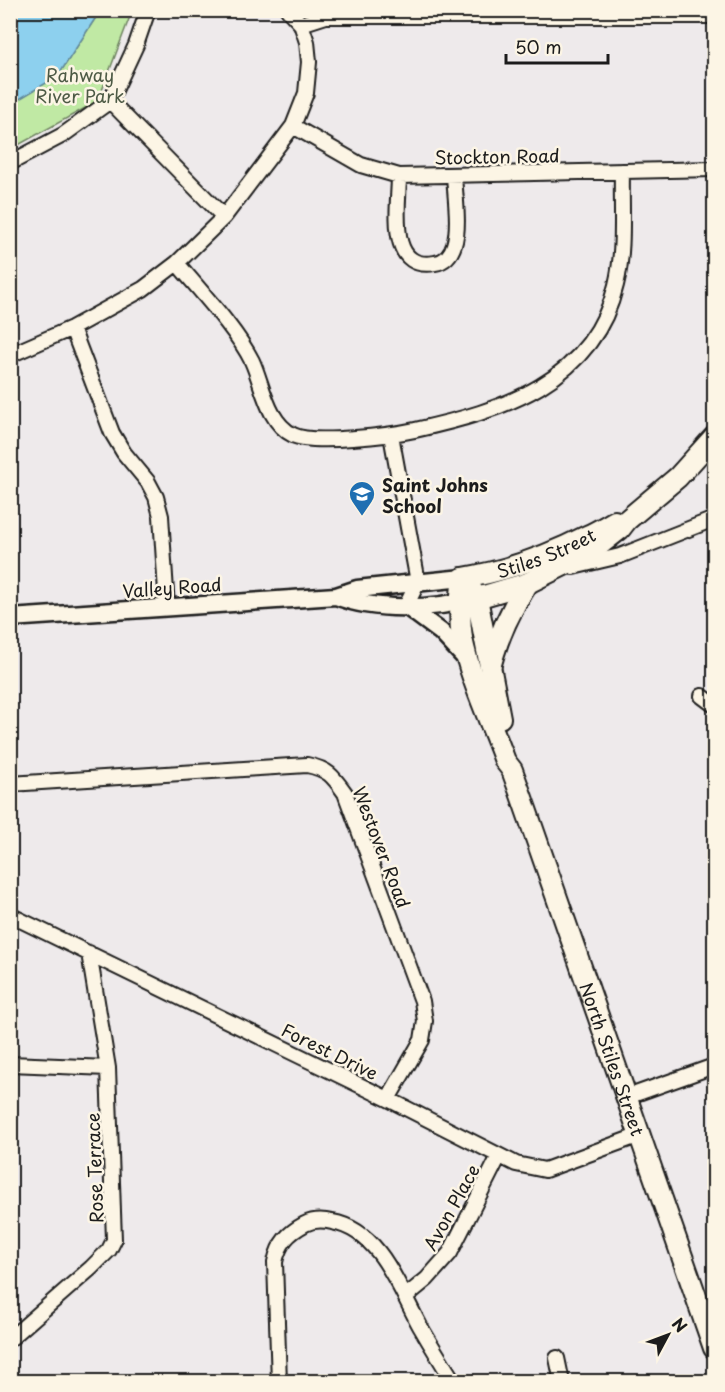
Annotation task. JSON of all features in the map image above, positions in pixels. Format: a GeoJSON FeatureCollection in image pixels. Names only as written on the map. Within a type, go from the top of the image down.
{"type":"FeatureCollection","features":[{"type":"Feature","properties":{"kind":"main road","name":"Stiles Street"},"geometry":{"type":"LineString","coordinates":[[468,600],[528,583],[592,551],[678,477],[714,437]]}},
{"type":"Feature","properties":{"kind":"main road","name":"Stiles Street"},"geometry":{"type":"LineString","coordinates":[[463,578],[509,568],[537,558],[587,536],[614,521],[627,519]]}},
{"type":"Feature","properties":{"kind":"main road","name":"North Stiles Street"},"geometry":{"type":"LineString","coordinates":[[463,578],[490,669],[512,770],[714,1348]]}},
{"type":"Feature","properties":{"kind":"main road"},"geometry":{"type":"LineString","coordinates":[[490,669],[498,637],[511,609],[528,583]]}},
{"type":"Feature","properties":{"kind":"main road","name":"North Stiles Street"},"geometry":{"type":"LineString","coordinates":[[468,600],[462,638],[505,761],[512,770]]}},
{"type":"Feature","properties":{"kind":"street"},"geometry":{"type":"LineString","coordinates":[[10,163],[63,135],[110,101],[136,45],[148,10]]}},
{"type":"Feature","properties":{"kind":"street"},"geometry":{"type":"LineString","coordinates":[[10,355],[72,328],[143,289],[177,263],[224,217],[293,126],[306,93],[309,62],[307,42],[301,24],[288,10]]}},
{"type":"Feature","properties":{"kind":"street"},"geometry":{"type":"LineString","coordinates":[[301,24],[326,16],[466,13],[714,16]]}},
{"type":"Feature","properties":{"kind":"street"},"geometry":{"type":"LineString","coordinates":[[110,101],[224,217]]}},
{"type":"Feature","properties":{"kind":"street","name":"Stockton Road"},"geometry":{"type":"LineString","coordinates":[[293,126],[361,165],[399,176],[714,169]]}},
{"type":"Feature","properties":{"kind":"street"},"geometry":{"type":"LineString","coordinates":[[177,263],[242,344],[252,361],[268,403],[278,423],[284,429],[292,435],[310,439],[391,435],[448,422],[504,404],[535,390],[577,359],[597,332],[612,300],[620,248],[622,171]]}},
{"type":"Feature","properties":{"kind":"street"},"geometry":{"type":"LineString","coordinates":[[399,176],[398,236],[400,246],[414,261],[424,264],[442,261],[450,255],[454,245],[456,232],[454,175]]}},
{"type":"Feature","properties":{"kind":"street"},"geometry":{"type":"LineString","coordinates":[[72,328],[112,433],[124,453],[148,482],[156,497],[161,516],[167,607]]}},
{"type":"Feature","properties":{"kind":"street"},"geometry":{"type":"LineString","coordinates":[[391,435],[418,582],[406,606],[441,632],[469,662]]}},
{"type":"Feature","properties":{"kind":"street"},"geometry":{"type":"LineString","coordinates":[[557,570],[620,556],[714,519]]}},
{"type":"Feature","properties":{"kind":"street","name":"Valley Road"},"geometry":{"type":"LineString","coordinates":[[10,618],[336,596],[357,589],[463,578]]}},
{"type":"Feature","properties":{"kind":"street","name":"Valley Road"},"geometry":{"type":"LineString","coordinates":[[336,596],[354,603],[406,606],[468,600]]}},
{"type":"Feature","properties":{"kind":"street"},"geometry":{"type":"LineString","coordinates":[[702,696],[714,705]]}},
{"type":"Feature","properties":{"kind":"street","name":"Westover Road"},"geometry":{"type":"LineString","coordinates":[[10,784],[307,765],[320,767],[331,775],[345,793],[422,1002],[425,1021],[422,1040],[388,1099]]}},
{"type":"Feature","properties":{"kind":"street","name":"Forest Drive"},"geometry":{"type":"LineString","coordinates":[[10,915],[388,1099],[516,1164],[545,1170],[640,1135]]}},
{"type":"Feature","properties":{"kind":"street","name":"Rose Terrace"},"geometry":{"type":"LineString","coordinates":[[10,1339],[91,1268],[109,1250],[114,1240],[108,1068],[89,953]]}},
{"type":"Feature","properties":{"kind":"street"},"geometry":{"type":"LineString","coordinates":[[10,1064],[108,1068]]}},
{"type":"Feature","properties":{"kind":"street"},"geometry":{"type":"LineString","coordinates":[[627,1097],[714,1066]]}},
{"type":"Feature","properties":{"kind":"street","name":"Avon Place"},"geometry":{"type":"LineString","coordinates":[[405,1298],[427,1279],[450,1253],[499,1155]]}},
{"type":"Feature","properties":{"kind":"street"},"geometry":{"type":"LineString","coordinates":[[279,1382],[274,1262],[278,1248],[298,1228],[309,1222],[322,1220],[342,1224],[357,1231],[371,1243],[388,1264],[454,1382]]}},
{"type":"Feature","properties":{"kind":"street"},"geometry":{"type":"LineString","coordinates":[[557,1358],[562,1382]]}},
{"type":"Feature","properties":{"kind":"green space","name":"Rahway River Park"},"geometry":{"type":"Polygon","coordinates":[[[100,11],[132,11],[98,101],[11,149],[10,104],[58,76],[100,11]]]}},
{"type":"Feature","properties":{"kind":"water"},"geometry":{"type":"Polygon","coordinates":[[[11,10],[100,11],[58,76],[11,104],[11,10]]]}},
{"type":"Feature","properties":{"kind":"place","name":"Saint Johns School"},"geometry":{"type":"Point","coordinates":[362,517]}}]}
